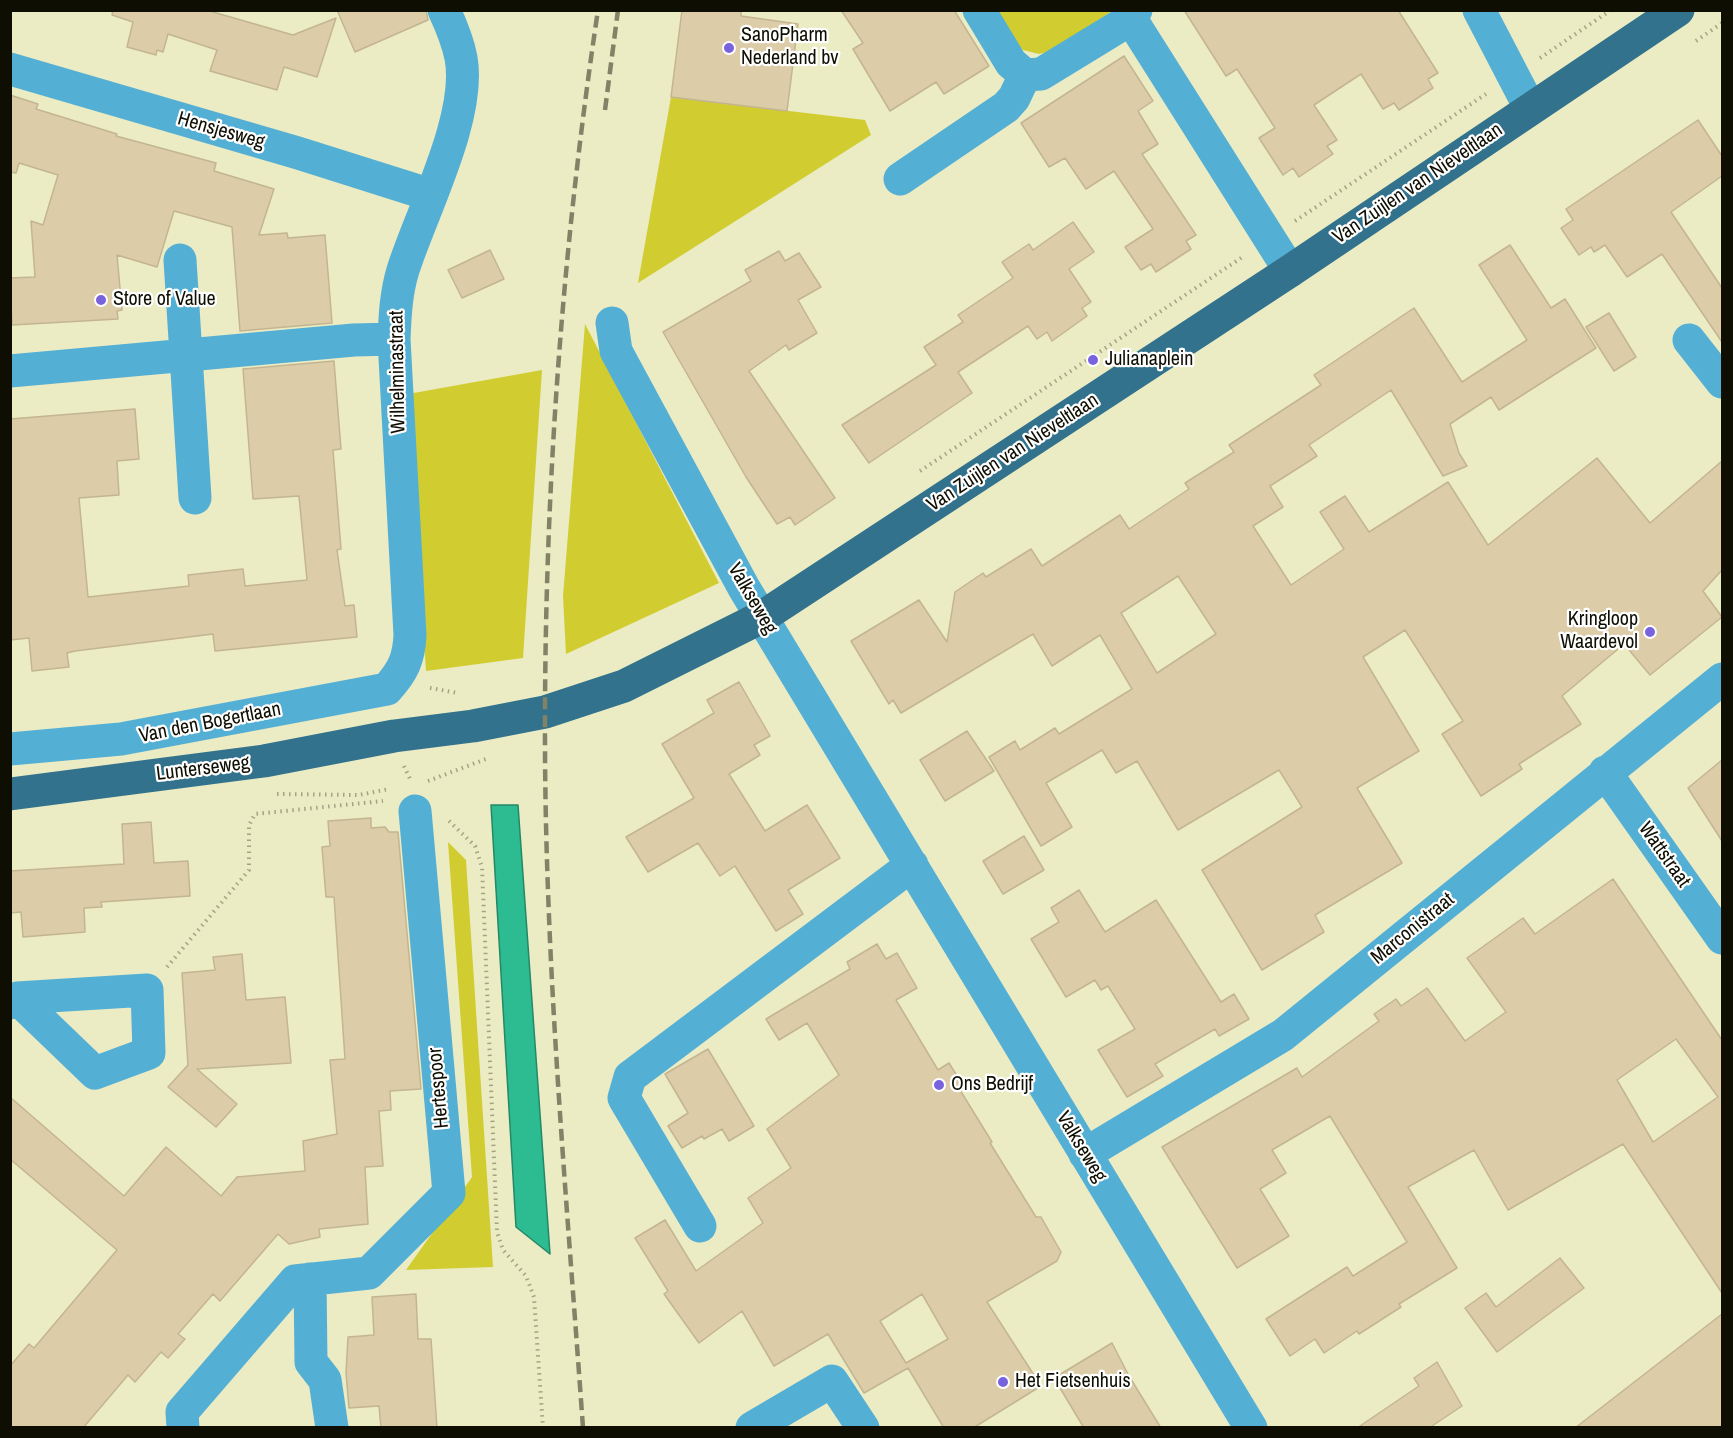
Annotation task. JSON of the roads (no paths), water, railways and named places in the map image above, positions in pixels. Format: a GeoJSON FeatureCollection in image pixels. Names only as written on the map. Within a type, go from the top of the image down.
{"type":"FeatureCollection","features":[{"type":"Feature","properties":{"kind":"main road","name":"Van Zuijlen van Nieveltlaan"},"geometry":{"type":"LineString","coordinates":[[394,736],[473,726],[545,712],[624,686],[762,617],[1290,271],[1678,10]]}},
{"type":"Feature","properties":{"kind":"main road","name":"Lunterseweg"},"geometry":{"type":"LineString","coordinates":[[10,794],[264,761],[394,736]]}},
{"type":"Feature","properties":{"kind":"street","name":"Wilhelminastraat"},"geometry":{"type":"LineString","coordinates":[[401,673],[409,658],[410,635],[394,339],[395,306],[403,271],[447,151],[461,97],[461,60],[444,10]]}},
{"type":"Feature","properties":{"kind":"street"},"geometry":{"type":"LineString","coordinates":[[979,10],[1011,63],[1025,75],[1041,74],[1134,15],[1268,239],[1290,271]]}},
{"type":"Feature","properties":{"kind":"street"},"geometry":{"type":"LineString","coordinates":[[1479,10],[1530,108]]}},
{"type":"Feature","properties":{"kind":"street","name":"Hensjesweg"},"geometry":{"type":"LineString","coordinates":[[10,69],[298,153],[431,195]]}},
{"type":"Feature","properties":{"kind":"street"},"geometry":{"type":"LineString","coordinates":[[900,179],[1006,107],[1014,98],[1025,75]]}},
{"type":"Feature","properties":{"kind":"street"},"geometry":{"type":"LineString","coordinates":[[180,260],[184,355],[195,498]]}},
{"type":"Feature","properties":{"kind":"street","name":"Valkseweg"},"geometry":{"type":"LineString","coordinates":[[612,323],[616,351],[762,617],[1251,1428]]}},
{"type":"Feature","properties":{"kind":"street"},"geometry":{"type":"LineString","coordinates":[[10,371],[354,339],[394,339]]}},
{"type":"Feature","properties":{"kind":"street"},"geometry":{"type":"LineString","coordinates":[[1689,340],[1722,382]]}},
{"type":"Feature","properties":{"kind":"street","name":"Van den Bogertlaan"},"geometry":{"type":"LineString","coordinates":[[10,749],[121,739],[387,689],[401,673]]}},
{"type":"Feature","properties":{"kind":"street","name":"Marconistraat"},"geometry":{"type":"LineString","coordinates":[[1086,1154],[1283,1035],[1722,679]]}},
{"type":"Feature","properties":{"kind":"street","name":"Wattstraat"},"geometry":{"type":"LineString","coordinates":[[1605,772],[1722,938]]}},
{"type":"Feature","properties":{"kind":"street","name":"Hertespoor"},"geometry":{"type":"LineString","coordinates":[[183,1428],[182,1412],[295,1281],[369,1274],[448,1193],[429,813]]}},
{"type":"Feature","properties":{"kind":"street"},"geometry":{"type":"LineString","coordinates":[[700,1226],[624,1098],[630,1077],[912,866]]}},
{"type":"Feature","properties":{"kind":"street"},"geometry":{"type":"LineString","coordinates":[[147,990],[149,1053],[95,1073],[14,1000],[147,990]]}},
{"type":"Feature","properties":{"kind":"street"},"geometry":{"type":"LineString","coordinates":[[310,1279],[311,1362],[325,1380],[332,1428]]}},
{"type":"Feature","properties":{"kind":"street"},"geometry":{"type":"LineString","coordinates":[[752,1428],[832,1382],[863,1428]]}},
{"type":"Feature","properties":{"kind":"railway"},"geometry":{"type":"LineString","coordinates":[[583,1428],[553,1004],[546,835],[545,657],[557,380],[574,195],[598,10]]}},
{"type":"Feature","properties":{"kind":"railway"},"geometry":{"type":"LineString","coordinates":[[605,110],[618,10]]}},
{"type":"Feature","properties":{"kind":"place","name":"SanoPharm Nederland bv"},"geometry":{"type":"Point","coordinates":[729,48]}},
{"type":"Feature","properties":{"kind":"place","name":"Store of Value"},"geometry":{"type":"Point","coordinates":[101,300]}},
{"type":"Feature","properties":{"kind":"place","name":"Julianaplein"},"geometry":{"type":"Point","coordinates":[1093,360]}},
{"type":"Feature","properties":{"kind":"place","name":"Kringloop Waardevol"},"geometry":{"type":"Point","coordinates":[1650,632]}},
{"type":"Feature","properties":{"kind":"place","name":"Ons Bedrijf"},"geometry":{"type":"Point","coordinates":[939,1085]}},
{"type":"Feature","properties":{"kind":"place","name":"Het Fietsenhuis"},"geometry":{"type":"Point","coordinates":[1003,1382]}}]}
